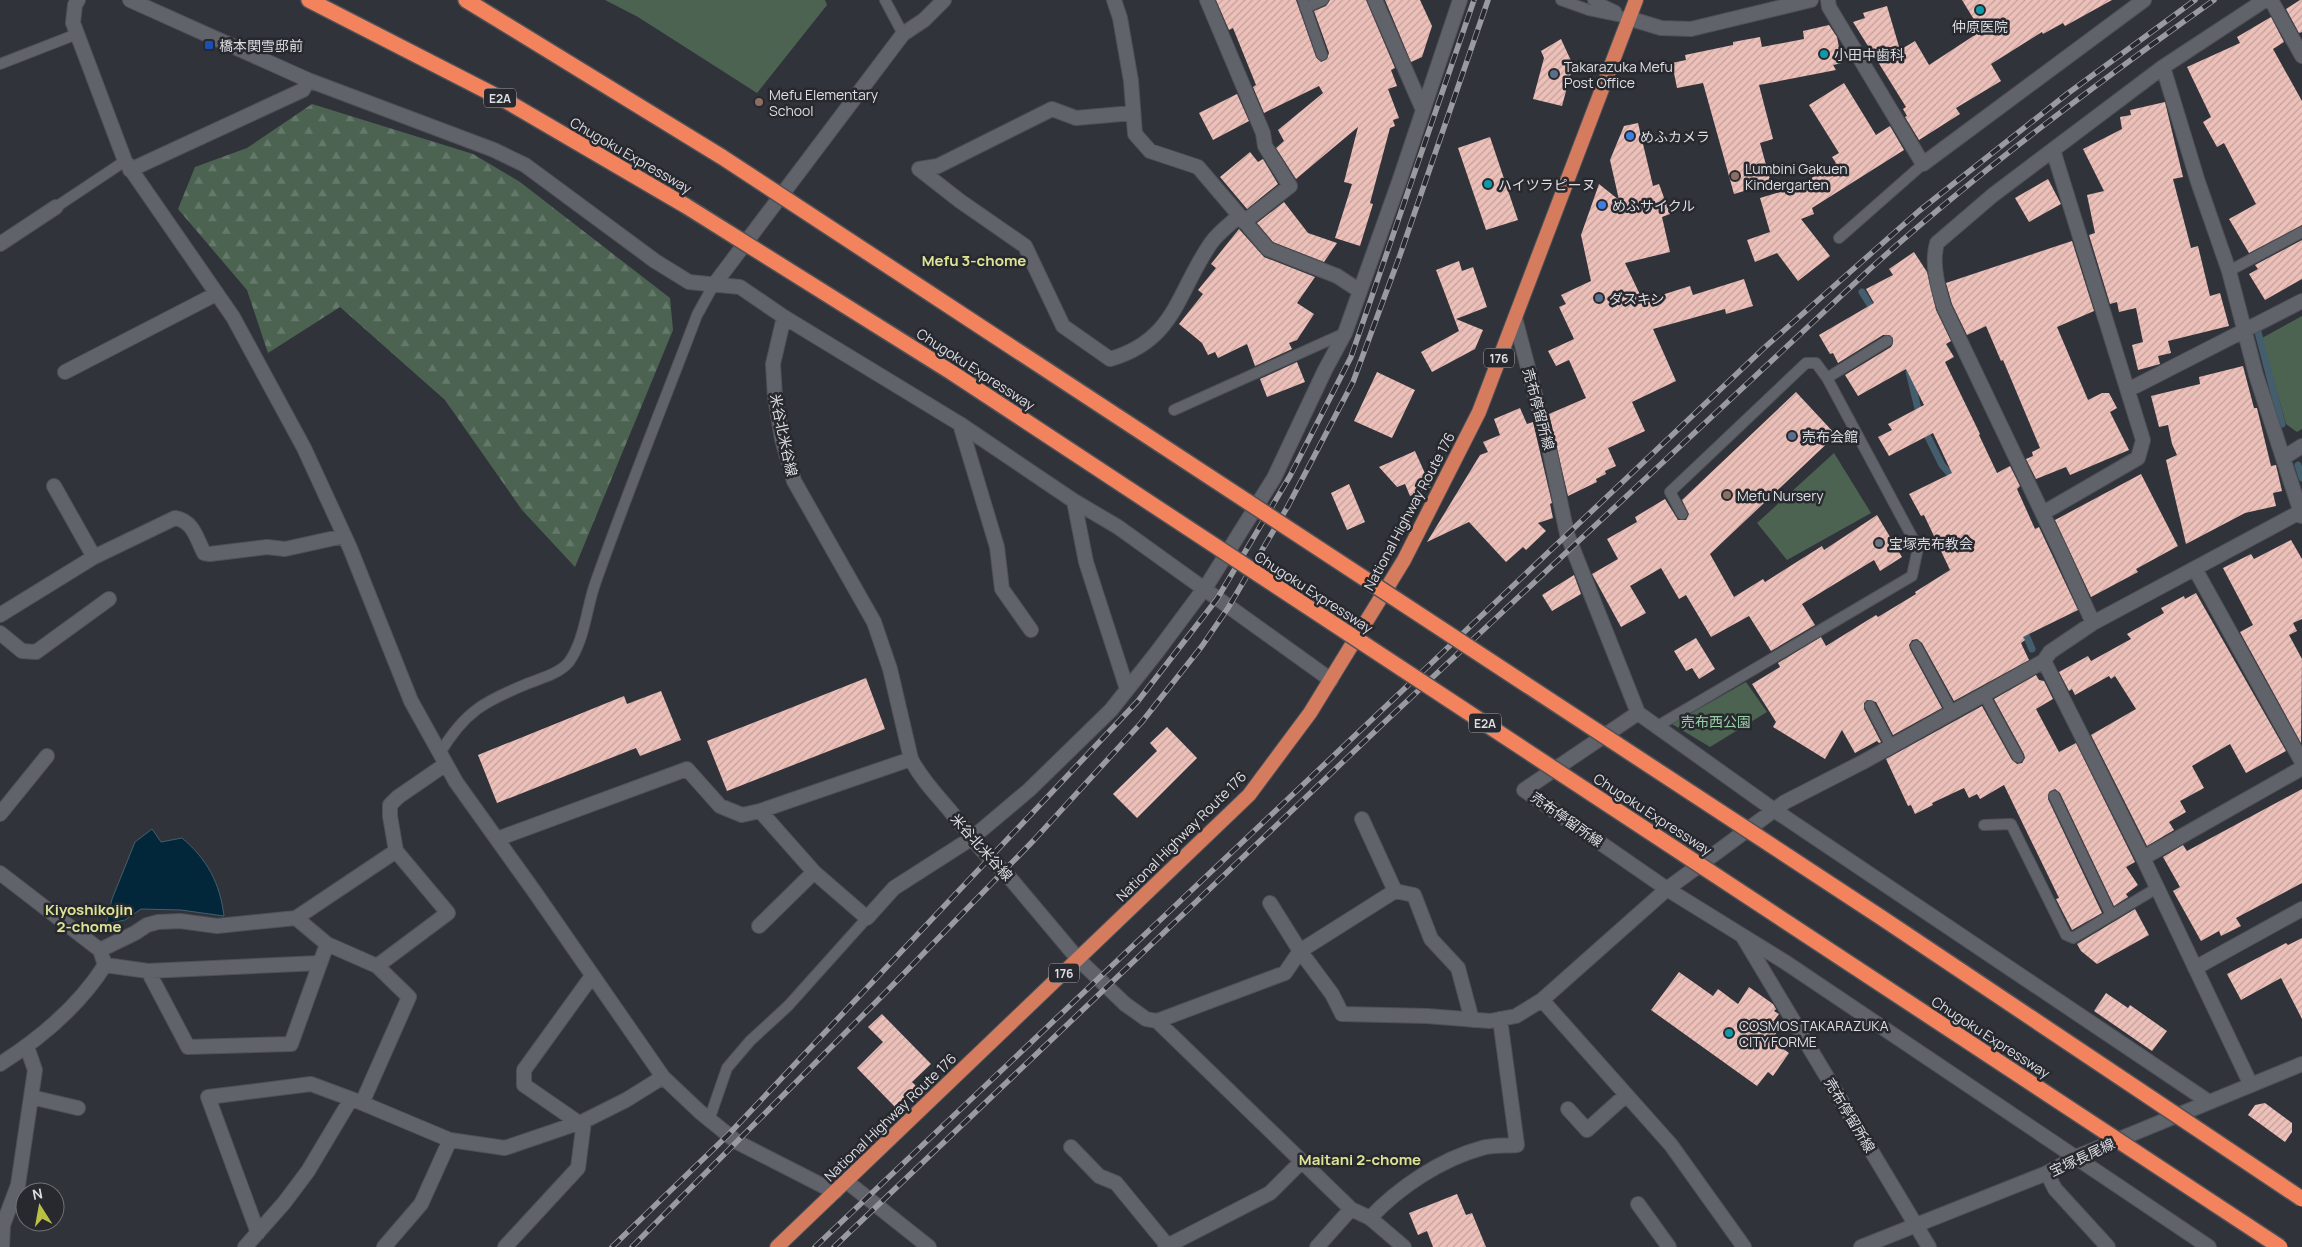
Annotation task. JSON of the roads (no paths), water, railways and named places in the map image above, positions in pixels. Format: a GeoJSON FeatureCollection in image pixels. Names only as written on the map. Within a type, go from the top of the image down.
{"type":"FeatureCollection","features":[{"type":"Feature","properties":{"kind":"highway","name":"Chugoku Expressway"},"geometry":{"type":"LineString","coordinates":[[309,0],[508,102],[686,206],[951,372],[2280,1247]]}},
{"type":"Feature","properties":{"kind":"highway"},"geometry":{"type":"LineString","coordinates":[[466,0],[722,157],[1882,918],[2302,1199]]}},
{"type":"Feature","properties":{"kind":"highway","name":"National Highway Route 176"},"geometry":{"type":"LineString","coordinates":[[777,1247],[1249,795],[1310,713],[1404,560],[1479,412],[1636,0]]}},
{"type":"Feature","properties":{"kind":"street"},"geometry":{"type":"LineString","coordinates":[[78,0],[75,5],[73,23],[128,166],[233,317],[304,448],[344,536],[411,701],[456,782],[663,1076],[709,1120],[737,1142],[835,1192]]}},
{"type":"Feature","properties":{"kind":"street"},"geometry":{"type":"LineString","coordinates":[[130,0],[308,80],[494,150],[525,165],[655,261],[689,282],[713,286],[740,287],[784,317],[960,424],[1074,501],[1118,527],[1331,680]]}},
{"type":"Feature","properties":{"kind":"street"},"geometry":{"type":"LineString","coordinates":[[713,286],[903,34],[924,20],[944,0]]}},
{"type":"Feature","properties":{"kind":"street"},"geometry":{"type":"LineString","coordinates":[[1114,0],[1120,18],[1130,72],[1135,134],[1150,151],[1198,167],[1268,249],[1337,276],[1360,290]]}},
{"type":"Feature","properties":{"kind":"street"},"geometry":{"type":"LineString","coordinates":[[1133,113],[1076,118],[1052,109],[938,166],[919,169],[960,201],[1025,246],[1063,326],[1110,359],[1130,353],[1154,337],[1176,308],[1195,268],[1212,241],[1290,186],[1265,146],[1263,133],[1207,0]]}},
{"type":"Feature","properties":{"kind":"street"},"geometry":{"type":"LineString","coordinates":[[1375,0],[1423,110]]}},
{"type":"Feature","properties":{"kind":"street"},"geometry":{"type":"LineString","coordinates":[[760,811],[814,872],[867,918],[894,888],[972,838],[1029,790],[1110,710],[1204,589],[1274,478],[1325,370],[1345,333],[1460,0]]}},
{"type":"Feature","properties":{"kind":"street"},"geometry":{"type":"LineString","coordinates":[[1628,18],[1661,28],[1691,29],[1811,0]]}},
{"type":"Feature","properties":{"kind":"street"},"geometry":{"type":"LineString","coordinates":[[1828,0],[1829,7],[1923,164],[2141,1]]}},
{"type":"Feature","properties":{"kind":"street"},"geometry":{"type":"LineString","coordinates":[[2093,623],[2043,513],[1944,307],[1938,287],[1934,251],[1937,243],[1993,195],[2163,66],[2265,0]]}},
{"type":"Feature","properties":{"kind":"street"},"geometry":{"type":"LineString","coordinates":[[2271,0],[2302,56]]}},
{"type":"Feature","properties":{"kind":"street"},"geometry":{"type":"LineString","coordinates":[[1270,902],[1300,951],[1332,994],[1342,1014],[1472,1020],[1500,1019],[1516,1016],[1542,1000],[1668,888],[1774,810],[2044,661],[2050,652],[2093,623],[2301,514],[2244,332],[2229,271],[2198,182],[2163,66]]}},
{"type":"Feature","properties":{"kind":"street"},"geometry":{"type":"LineString","coordinates":[[128,166],[303,90],[308,80]]}},
{"type":"Feature","properties":{"kind":"street"},"geometry":{"type":"LineString","coordinates":[[2043,513],[2138,458],[2143,440],[2053,150]]}},
{"type":"Feature","properties":{"kind":"street"},"geometry":{"type":"LineString","coordinates":[[0,244],[56,207]]}},
{"type":"Feature","properties":{"kind":"street"},"geometry":{"type":"LineString","coordinates":[[65,372],[216,294]]}},
{"type":"Feature","properties":{"kind":"street"},"geometry":{"type":"LineString","coordinates":[[2128,390],[2302,301]]}},
{"type":"Feature","properties":{"kind":"street","name":"米谷北米谷線"},"geometry":{"type":"LineString","coordinates":[[784,317],[773,364],[775,398],[782,439],[794,482],[874,622],[890,669],[911,759],[918,772],[989,859],[1004,871],[1078,959],[1125,1004],[1146,1018],[1157,1021],[1351,1209],[1370,1218],[1404,1247]]}},
{"type":"Feature","properties":{"kind":"street","name":"売布停留所線"},"geometry":{"type":"LineString","coordinates":[[1515,318],[1549,448],[1568,534],[1638,713],[1524,790],[1668,888],[1741,934],[1929,1247]]}},
{"type":"Feature","properties":{"kind":"street"},"geometry":{"type":"LineString","coordinates":[[960,424],[997,547],[1002,589],[1031,630]]}},
{"type":"Feature","properties":{"kind":"street"},"geometry":{"type":"LineString","coordinates":[[2282,458],[2302,446]]}},
{"type":"Feature","properties":{"kind":"street"},"geometry":{"type":"LineString","coordinates":[[54,486],[94,557]]}},
{"type":"Feature","properties":{"kind":"street"},"geometry":{"type":"LineString","coordinates":[[1074,501],[1086,562],[1127,689]]}},
{"type":"Feature","properties":{"kind":"street"},"geometry":{"type":"LineString","coordinates":[[0,615],[94,557],[175,518],[185,520],[191,526],[204,553],[210,554],[267,547],[285,549],[344,536]]}},
{"type":"Feature","properties":{"kind":"street"},"geometry":{"type":"LineString","coordinates":[[2195,568],[2302,762]]}},
{"type":"Feature","properties":{"kind":"street"},"geometry":{"type":"LineString","coordinates":[[0,633],[22,651],[36,652],[109,599]]}},
{"type":"Feature","properties":{"kind":"street"},"geometry":{"type":"LineString","coordinates":[[2044,661],[2143,858],[2251,1085]]}},
{"type":"Feature","properties":{"kind":"street"},"geometry":{"type":"LineString","coordinates":[[1638,713],[1774,810],[2209,1102]]}},
{"type":"Feature","properties":{"kind":"street"},"geometry":{"type":"LineString","coordinates":[[0,814],[47,756]]}},
{"type":"Feature","properties":{"kind":"street"},"geometry":{"type":"LineString","coordinates":[[378,966],[448,913],[396,851],[390,816],[390,805],[398,796],[443,759]]}},
{"type":"Feature","properties":{"kind":"street"},"geometry":{"type":"LineString","coordinates":[[497,839],[688,769],[720,806],[742,815],[760,811],[911,759]]}},
{"type":"Feature","properties":{"kind":"street"},"geometry":{"type":"LineString","coordinates":[[2143,858],[2302,768]]}},
{"type":"Feature","properties":{"kind":"street"},"geometry":{"type":"LineString","coordinates":[[1362,819],[1395,891]]}},
{"type":"Feature","properties":{"kind":"street"},"geometry":{"type":"LineString","coordinates":[[100,950],[147,925],[158,922],[180,921],[217,926],[296,918],[396,851]]}},
{"type":"Feature","properties":{"kind":"street"},"geometry":{"type":"LineString","coordinates":[[759,926],[814,872]]}},
{"type":"Feature","properties":{"kind":"street"},"geometry":{"type":"LineString","coordinates":[[0,873],[100,950],[105,965]]}},
{"type":"Feature","properties":{"kind":"street"},"geometry":{"type":"LineString","coordinates":[[1157,1021],[1285,973],[1300,951],[1395,891],[1414,895],[1432,939],[1458,968],[1472,1020]]}},
{"type":"Feature","properties":{"kind":"street"},"geometry":{"type":"LineString","coordinates":[[2195,968],[2302,909]]}},
{"type":"Feature","properties":{"kind":"street"},"geometry":{"type":"LineString","coordinates":[[245,1247],[308,1171],[357,1101],[408,997],[378,966],[327,944],[296,918]]}},
{"type":"Feature","properties":{"kind":"street"},"geometry":{"type":"LineString","coordinates":[[1741,934],[2209,1247]]}},
{"type":"Feature","properties":{"kind":"street"},"geometry":{"type":"LineString","coordinates":[[148,971],[188,1047],[291,1044],[327,944]]}},
{"type":"Feature","properties":{"kind":"street"},"geometry":{"type":"LineString","coordinates":[[105,965],[148,971],[320,963]]}},
{"type":"Feature","properties":{"kind":"street"},"geometry":{"type":"LineString","coordinates":[[0,1064],[27,1047],[91,987],[105,965]]}},
{"type":"Feature","properties":{"kind":"street"},"geometry":{"type":"LineString","coordinates":[[582,1122],[524,1085],[524,1070],[592,976]]}},
{"type":"Feature","properties":{"kind":"street"},"geometry":{"type":"LineString","coordinates":[[1542,1000],[1671,1145],[1744,1247]]}},
{"type":"Feature","properties":{"kind":"street"},"geometry":{"type":"LineString","coordinates":[[1370,1218],[1386,1201],[1425,1173],[1483,1148],[1517,1145],[1500,1019]]}},
{"type":"Feature","properties":{"kind":"street"},"geometry":{"type":"LineString","coordinates":[[2,1247],[3,1225],[18,1186],[35,1070],[27,1047]]}},
{"type":"Feature","properties":{"kind":"street","name":"宝塚長尾線"},"geometry":{"type":"LineString","coordinates":[[1861,1247],[2047,1173],[2076,1157],[2302,1064]]}},
{"type":"Feature","properties":{"kind":"street"},"geometry":{"type":"LineString","coordinates":[[258,1233],[208,1097],[311,1084],[450,1140],[505,1148],[582,1122],[626,1100],[663,1076]]}},
{"type":"Feature","properties":{"kind":"street"},"geometry":{"type":"LineString","coordinates":[[1568,1109],[1587,1130],[1626,1095]]}},
{"type":"Feature","properties":{"kind":"street"},"geometry":{"type":"LineString","coordinates":[[31,1098],[78,1108]]}},
{"type":"Feature","properties":{"kind":"street"},"geometry":{"type":"LineString","coordinates":[[505,1247],[578,1168],[582,1122]]}},
{"type":"Feature","properties":{"kind":"street"},"geometry":{"type":"LineString","coordinates":[[384,1247],[421,1204],[450,1140]]}},
{"type":"Feature","properties":{"kind":"street"},"geometry":{"type":"LineString","coordinates":[[1071,1147],[1099,1176],[1116,1183],[1166,1246],[1270,1193],[1302,1161]]}},
{"type":"Feature","properties":{"kind":"street"},"geometry":{"type":"LineString","coordinates":[[2047,1173],[2055,1189],[2108,1247]]}},
{"type":"Feature","properties":{"kind":"street"},"geometry":{"type":"LineString","coordinates":[[846,1181],[929,1247]]}},
{"type":"Feature","properties":{"kind":"street"},"geometry":{"type":"LineString","coordinates":[[1638,1204],[1669,1247]]}},
{"type":"Feature","properties":{"kind":"street"},"geometry":{"type":"LineString","coordinates":[[1317,1247],[1351,1209]]}},
{"type":"Feature","properties":{"kind":"lane"},"geometry":{"type":"LineString","coordinates":[[884,0],[903,34]]}},
{"type":"Feature","properties":{"kind":"lane"},"geometry":{"type":"LineString","coordinates":[[1322,54],[1304,4],[1323,0]]}},
{"type":"Feature","properties":{"kind":"lane"},"geometry":{"type":"LineString","coordinates":[[1561,0],[1589,10],[1628,18]]}},
{"type":"Feature","properties":{"kind":"lane"},"geometry":{"type":"LineString","coordinates":[[1593,0],[1628,18]]}},
{"type":"Feature","properties":{"kind":"lane"},"geometry":{"type":"LineString","coordinates":[[0,64],[77,34]]}},
{"type":"Feature","properties":{"kind":"lane"},"geometry":{"type":"LineString","coordinates":[[1839,238],[1923,164]]}},
{"type":"Feature","properties":{"kind":"lane"},"geometry":{"type":"LineString","coordinates":[[56,207],[128,166]]}},
{"type":"Feature","properties":{"kind":"lane"},"geometry":{"type":"LineString","coordinates":[[2229,271],[2302,232]]}},
{"type":"Feature","properties":{"kind":"lane"},"geometry":{"type":"LineString","coordinates":[[443,759],[453,730],[471,712],[499,696],[552,674],[567,664],[577,649],[595,585],[697,315],[713,286]]}},
{"type":"Feature","properties":{"kind":"lane"},"geometry":{"type":"LineString","coordinates":[[1174,410],[1345,333]]}},
{"type":"Feature","properties":{"kind":"lane"},"geometry":{"type":"LineString","coordinates":[[1826,378],[1887,341]]}},
{"type":"Feature","properties":{"kind":"lane"},"geometry":{"type":"LineString","coordinates":[[1656,727],[1912,576],[1918,548],[1826,378],[1816,363],[1806,363],[1670,492],[1682,514]]}},
{"type":"Feature","properties":{"kind":"lane"},"geometry":{"type":"LineString","coordinates":[[1916,646],[1952,712]]}},
{"type":"Feature","properties":{"kind":"lane"},"geometry":{"type":"LineString","coordinates":[[1984,695],[2018,757]]}},
{"type":"Feature","properties":{"kind":"lane"},"geometry":{"type":"LineString","coordinates":[[1870,706],[1891,746]]}},
{"type":"Feature","properties":{"kind":"lane"},"geometry":{"type":"LineString","coordinates":[[2054,796],[2111,915]]}},
{"type":"Feature","properties":{"kind":"lane"},"geometry":{"type":"LineString","coordinates":[[1984,825],[2011,824],[2066,935],[2073,938],[2157,888]]}},
{"type":"Feature","properties":{"kind":"lane"},"geometry":{"type":"LineString","coordinates":[[709,1120],[727,1068],[750,1041],[788,1006],[867,918]]}},
{"type":"Feature","properties":{"kind":"water"},"geometry":{"type":"Polygon","coordinates":[[[152,829],[161,842],[182,838],[199,854],[216,882],[224,916],[181,910],[141,909],[125,920],[106,924],[112,899],[135,842],[152,829]]]}},
{"type":"Feature","properties":{"kind":"waterway"},"geometry":{"type":"LineString","coordinates":[[1862,292],[1875,313]]}},
{"type":"Feature","properties":{"kind":"waterway"},"geometry":{"type":"LineString","coordinates":[[1885,328],[1898,349]]}},
{"type":"Feature","properties":{"kind":"waterway"},"geometry":{"type":"LineString","coordinates":[[2258,332],[2282,424]]}},
{"type":"Feature","properties":{"kind":"waterway"},"geometry":{"type":"LineString","coordinates":[[1909,372],[1920,417]]}},
{"type":"Feature","properties":{"kind":"waterway"},"geometry":{"type":"LineString","coordinates":[[1923,427],[1942,465],[1955,480]]}},
{"type":"Feature","properties":{"kind":"waterway"},"geometry":{"type":"LineString","coordinates":[[2298,465],[2302,478]]}},
{"type":"Feature","properties":{"kind":"waterway"},"geometry":{"type":"LineString","coordinates":[[2023,628],[2032,649]]}},
{"type":"Feature","properties":{"kind":"railway"},"geometry":{"type":"LineString","coordinates":[[612,1247],[728,1135],[1138,701],[1217,599],[1290,476],[1351,357],[1474,0]]}},
{"type":"Feature","properties":{"kind":"railway"},"geometry":{"type":"LineString","coordinates":[[632,1247],[1034,840],[1141,723],[1202,646],[1228,608],[1288,506],[1353,382],[1400,255],[1488,0]]}},
{"type":"Feature","properties":{"kind":"railway"},"geometry":{"type":"LineString","coordinates":[[815,1247],[1764,348],[1919,211],[2067,94],[2195,0]]}},
{"type":"Feature","properties":{"kind":"railway"},"geometry":{"type":"LineString","coordinates":[[834,1247],[1389,718],[1871,268],[1954,197],[2039,129],[2214,0]]}},
{"type":"Feature","properties":{"kind":"place","name":"仲原医院"},"geometry":{"type":"Point","coordinates":[1980,10]}},
{"type":"Feature","properties":{"kind":"place","name":"橋本関雪邸前"},"geometry":{"type":"Point","coordinates":[209,45]}},
{"type":"Feature","properties":{"kind":"place","name":"小田中歯科"},"geometry":{"type":"Point","coordinates":[1824,54]}},
{"type":"Feature","properties":{"kind":"place","name":"Takarazuka Mefu Post Office"},"geometry":{"type":"Point","coordinates":[1554,74]}},
{"type":"Feature","properties":{"kind":"place","name":"Mefu Elementary School"},"geometry":{"type":"Point","coordinates":[759,102]}},
{"type":"Feature","properties":{"kind":"place","name":"めふカメラ"},"geometry":{"type":"Point","coordinates":[1630,136]}},
{"type":"Feature","properties":{"kind":"place","name":"Lumbini Gakuen Kindergarten"},"geometry":{"type":"Point","coordinates":[1735,176]}},
{"type":"Feature","properties":{"kind":"place","name":"ハイツラピーヌ"},"geometry":{"type":"Point","coordinates":[1488,184]}},
{"type":"Feature","properties":{"kind":"place","name":"めふサイクル"},"geometry":{"type":"Point","coordinates":[1602,205]}},
{"type":"Feature","properties":{"kind":"place","name":"ダスキン"},"geometry":{"type":"Point","coordinates":[1599,298]}},
{"type":"Feature","properties":{"kind":"place","name":"売布会館"},"geometry":{"type":"Point","coordinates":[1792,436]}},
{"type":"Feature","properties":{"kind":"place","name":"Mefu Nursery"},"geometry":{"type":"Point","coordinates":[1727,495]}},
{"type":"Feature","properties":{"kind":"place","name":"宝塚売布教会"},"geometry":{"type":"Point","coordinates":[1879,543]}},
{"type":"Feature","properties":{"kind":"place","name":"COSMOS TAKARAZUKA CITY FORME"},"geometry":{"type":"Point","coordinates":[1729,1033]}},
{"type":"Feature","properties":{"kind":"district","name":"Mefu 3-chome"},"geometry":{"type":"Point","coordinates":[974,260]}},
{"type":"Feature","properties":{"kind":"district","name":"Kiyoshikojin 2-chome"},"geometry":{"type":"Point","coordinates":[89,918]}},
{"type":"Feature","properties":{"kind":"district","name":"Maitani 2-chome"},"geometry":{"type":"Point","coordinates":[1360,1159]}},
{"type":"Feature","properties":{"kind":"park label","name":"売布西公園"},"geometry":{"type":"Point","coordinates":[1716,721]}}]}
